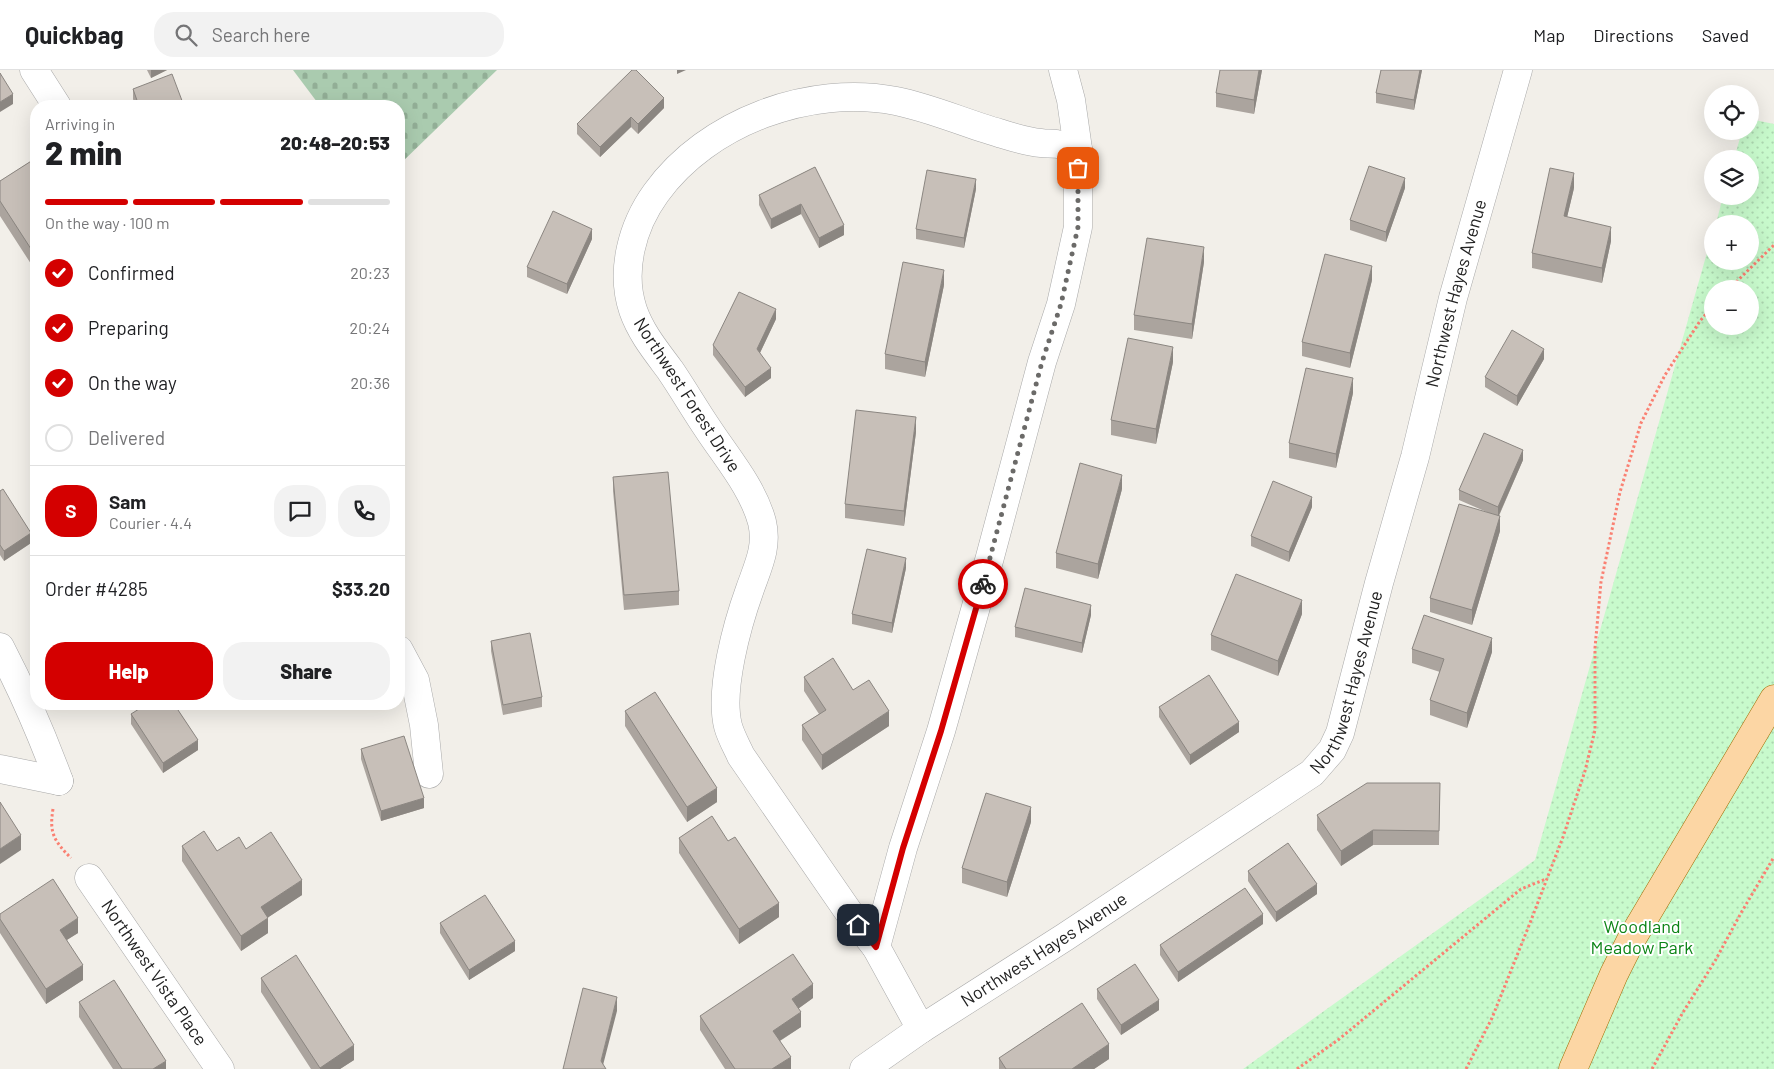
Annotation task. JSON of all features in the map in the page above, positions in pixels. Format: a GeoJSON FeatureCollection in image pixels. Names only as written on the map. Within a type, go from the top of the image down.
{"type":"FeatureCollection","features":[{"type":"Feature","properties":{"kind":"main road"},"geometry":{"type":"LineString","coordinates":[[1573,1069],[1610,983],[1631,940],[1774,699]]}},
{"type":"Feature","properties":{"kind":"street"},"geometry":{"type":"LineString","coordinates":[[34,70],[53,100]]}},
{"type":"Feature","properties":{"kind":"street"},"geometry":{"type":"LineString","coordinates":[[876,947],[903,848],[941,731],[1042,362],[1061,304],[1078,227],[1078,149],[1071,100],[1063,70]]}},
{"type":"Feature","properties":{"kind":"street","name":"Northwest Hayes Avenue"},"geometry":{"type":"LineString","coordinates":[[864,1069],[921,1029],[1088,922],[1312,773],[1332,750],[1340,733],[1378,583],[1415,457],[1453,298],[1518,70]]}},
{"type":"Feature","properties":{"kind":"street","name":"Northwest Forest Drive"},"geometry":{"type":"LineString","coordinates":[[921,1029],[876,947],[850,914],[742,756],[729,728],[725,708],[725,688],[738,628],[749,590],[763,555],[765,535],[761,518],[748,488],[705,426],[688,396],[641,330],[628,288],[628,260],[637,225],[648,203],[663,183],[691,155],[729,129],[764,113],[798,104],[864,97],[894,100],[923,107],[952,118],[1040,144],[1056,144],[1078,149]]}},
{"type":"Feature","properties":{"kind":"street"},"geometry":{"type":"LineString","coordinates":[[0,647],[30,706]]}},
{"type":"Feature","properties":{"kind":"street"},"geometry":{"type":"LineString","coordinates":[[405,661],[415,680],[424,725],[430,774]]}},
{"type":"Feature","properties":{"kind":"street"},"geometry":{"type":"LineString","coordinates":[[32,710],[59,781]]}},
{"type":"Feature","properties":{"kind":"street"},"geometry":{"type":"LineString","coordinates":[[0,768],[59,781]]}},
{"type":"Feature","properties":{"kind":"street","name":"Northwest Vista Place"},"geometry":{"type":"LineString","coordinates":[[89,878],[220,1069]]}},
{"type":"Feature","properties":{"kind":"path"},"geometry":{"type":"LineString","coordinates":[[1738,280],[1774,245]]}},
{"type":"Feature","properties":{"kind":"path"},"geometry":{"type":"LineString","coordinates":[[1466,1069],[1492,1018],[1563,837],[1585,771],[1594,730],[1596,648],[1601,582],[1620,492],[1641,424],[1666,374],[1704,316]]}},
{"type":"Feature","properties":{"kind":"path"},"geometry":{"type":"LineString","coordinates":[[59,781],[51,828],[63,850],[89,878]]}},
{"type":"Feature","properties":{"kind":"path"},"geometry":{"type":"LineString","coordinates":[[1652,1069],[1774,857]]}},
{"type":"Feature","properties":{"kind":"path"},"geometry":{"type":"LineString","coordinates":[[1297,1069],[1338,1040],[1521,889],[1546,879]]}},
{"type":"Feature","properties":{"kind":"green space"},"geometry":{"type":"Polygon","coordinates":[[[293,70],[497,70],[405,159],[405,100],[316,100],[293,70]]]}},
{"type":"Feature","properties":{"kind":"green space","name":"Woodland Meadow Park"},"geometry":{"type":"Polygon","coordinates":[[[1759,121],[1774,124],[1774,1069],[1243,1069],[1535,860],[1704,263],[1704,270],[1759,270],[1759,215],[1718,215],[1721,205],[1759,205],[1759,150],[1737,150],[1739,140],[1759,140],[1759,121]]]}},
{"type":"Feature","properties":{"kind":"building"},"geometry":{"type":"Polygon","coordinates":[[[632,70],[636,70],[664,98],[638,124],[631,117],[600,147],[577,124],[632,70]]]}},
{"type":"Feature","properties":{"kind":"building"},"geometry":{"type":"Polygon","coordinates":[[[1220,70],[1259,70],[1254,100],[1216,93],[1220,70]]]}},
{"type":"Feature","properties":{"kind":"building"},"geometry":{"type":"Polygon","coordinates":[[[1381,70],[1420,70],[1414,100],[1376,93],[1381,70]]]}},
{"type":"Feature","properties":{"kind":"building"},"geometry":{"type":"Polygon","coordinates":[[[0,73],[13,94],[0,102],[0,73]]]}},
{"type":"Feature","properties":{"kind":"building"},"geometry":{"type":"Polygon","coordinates":[[[172,74],[182,100],[137,100],[133,89],[172,74]]]}},
{"type":"Feature","properties":{"kind":"building"},"geometry":{"type":"Polygon","coordinates":[[[30,162],[30,247],[0,201],[0,181],[30,162]]]}},
{"type":"Feature","properties":{"kind":"building"},"geometry":{"type":"Polygon","coordinates":[[[1369,166],[1405,178],[1386,232],[1350,220],[1369,166]]]}},
{"type":"Feature","properties":{"kind":"building"},"geometry":{"type":"Polygon","coordinates":[[[815,167],[844,225],[819,238],[801,204],[771,219],[759,195],[815,167]]]}},
{"type":"Feature","properties":{"kind":"building"},"geometry":{"type":"Polygon","coordinates":[[[1550,168],[1574,173],[1564,216],[1611,227],[1602,268],[1532,253],[1550,168]]]}},
{"type":"Feature","properties":{"kind":"building"},"geometry":{"type":"Polygon","coordinates":[[[927,170],[976,179],[964,238],[916,229],[927,170]]]}},
{"type":"Feature","properties":{"kind":"building"},"geometry":{"type":"Polygon","coordinates":[[[553,211],[592,229],[567,284],[527,267],[553,211]]]}},
{"type":"Feature","properties":{"kind":"building"},"geometry":{"type":"Polygon","coordinates":[[[1147,238],[1204,247],[1192,324],[1134,315],[1147,238]]]}},
{"type":"Feature","properties":{"kind":"building"},"geometry":{"type":"Polygon","coordinates":[[[1325,254],[1372,266],[1350,353],[1302,342],[1325,254]]]}},
{"type":"Feature","properties":{"kind":"building"},"geometry":{"type":"Polygon","coordinates":[[[903,262],[944,270],[925,362],[885,354],[903,262]]]}},
{"type":"Feature","properties":{"kind":"building"},"geometry":{"type":"Polygon","coordinates":[[[739,292],[776,309],[757,349],[771,368],[745,387],[713,345],[739,292]]]}},
{"type":"Feature","properties":{"kind":"building"},"geometry":{"type":"Polygon","coordinates":[[[1512,330],[1544,349],[1517,396],[1485,377],[1512,330]]]}},
{"type":"Feature","properties":{"kind":"building"},"geometry":{"type":"Polygon","coordinates":[[[1128,338],[1173,347],[1156,429],[1111,420],[1128,338]]]}},
{"type":"Feature","properties":{"kind":"building"},"geometry":{"type":"Polygon","coordinates":[[[1306,368],[1353,378],[1336,454],[1289,443],[1306,368]]]}},
{"type":"Feature","properties":{"kind":"building"},"geometry":{"type":"Polygon","coordinates":[[[856,410],[916,417],[904,511],[845,504],[856,410]]]}},
{"type":"Feature","properties":{"kind":"building"},"geometry":{"type":"Polygon","coordinates":[[[1484,433],[1523,450],[1498,507],[1459,490],[1484,433]]]}},
{"type":"Feature","properties":{"kind":"building"},"geometry":{"type":"Polygon","coordinates":[[[1080,463],[1122,475],[1098,564],[1056,553],[1080,463]]]}},
{"type":"Feature","properties":{"kind":"building"},"geometry":{"type":"Polygon","coordinates":[[[668,472],[679,591],[624,595],[613,477],[668,472]]]}},
{"type":"Feature","properties":{"kind":"building"},"geometry":{"type":"Polygon","coordinates":[[[1273,481],[1312,497],[1289,552],[1251,536],[1273,481]]]}},
{"type":"Feature","properties":{"kind":"building"},"geometry":{"type":"Polygon","coordinates":[[[3,489],[30,531],[30,534],[4,551],[0,545],[0,491],[3,489]]]}},
{"type":"Feature","properties":{"kind":"building"},"geometry":{"type":"Polygon","coordinates":[[[1459,504],[1500,516],[1472,610],[1430,598],[1459,504]]]}},
{"type":"Feature","properties":{"kind":"building"},"geometry":{"type":"Polygon","coordinates":[[[867,549],[906,558],[892,623],[852,614],[867,549]]]}},
{"type":"Feature","properties":{"kind":"building"},"geometry":{"type":"Polygon","coordinates":[[[1236,574],[1302,600],[1278,661],[1211,635],[1236,574]]]}},
{"type":"Feature","properties":{"kind":"building"},"geometry":{"type":"Polygon","coordinates":[[[1025,588],[1091,605],[1082,643],[1015,627],[1025,588]]]}},
{"type":"Feature","properties":{"kind":"building"},"geometry":{"type":"Polygon","coordinates":[[[1424,615],[1492,638],[1467,713],[1430,700],[1444,659],[1412,649],[1424,615]]]}},
{"type":"Feature","properties":{"kind":"building"},"geometry":{"type":"Polygon","coordinates":[[[530,633],[542,697],[503,705],[491,641],[530,633]]]}},
{"type":"Feature","properties":{"kind":"building"},"geometry":{"type":"Polygon","coordinates":[[[833,658],[853,690],[869,680],[889,711],[822,755],[802,725],[826,710],[804,677],[833,658]]]}},
{"type":"Feature","properties":{"kind":"building"},"geometry":{"type":"Polygon","coordinates":[[[1209,675],[1239,722],[1190,755],[1159,707],[1209,675]]]}},
{"type":"Feature","properties":{"kind":"building"},"geometry":{"type":"Polygon","coordinates":[[[655,692],[717,788],[687,807],[625,711],[655,692]]]}},
{"type":"Feature","properties":{"kind":"building"},"geometry":{"type":"Polygon","coordinates":[[[137,710],[178,710],[198,740],[163,763],[131,714],[137,710]]]}},
{"type":"Feature","properties":{"kind":"building"},"geometry":{"type":"Polygon","coordinates":[[[404,736],[424,798],[381,811],[361,749],[404,736]]]}},
{"type":"Feature","properties":{"kind":"building"},"geometry":{"type":"Polygon","coordinates":[[[1367,783],[1440,783],[1439,831],[1373,830],[1341,851],[1317,815],[1367,783]]]}},
{"type":"Feature","properties":{"kind":"building"},"geometry":{"type":"Polygon","coordinates":[[[986,793],[1031,807],[1007,882],[962,868],[986,793]]]}},
{"type":"Feature","properties":{"kind":"building"},"geometry":{"type":"Polygon","coordinates":[[[0,802],[21,835],[0,849],[0,802]]]}},
{"type":"Feature","properties":{"kind":"building"},"geometry":{"type":"Polygon","coordinates":[[[712,816],[728,841],[735,837],[779,903],[739,929],[679,838],[712,816]]]}},
{"type":"Feature","properties":{"kind":"building"},"geometry":{"type":"Polygon","coordinates":[[[204,831],[217,851],[239,837],[246,849],[271,832],[302,880],[261,907],[268,918],[241,936],[182,846],[204,831]]]}},
{"type":"Feature","properties":{"kind":"building"},"geometry":{"type":"Polygon","coordinates":[[[1288,843],[1317,884],[1276,912],[1248,871],[1288,843]]]}},
{"type":"Feature","properties":{"kind":"building"},"geometry":{"type":"Polygon","coordinates":[[[53,879],[78,918],[60,930],[83,965],[46,989],[0,919],[0,914],[53,879]]]}},
{"type":"Feature","properties":{"kind":"building"},"geometry":{"type":"Polygon","coordinates":[[[1245,888],[1263,914],[1178,972],[1160,945],[1245,888]]]}},
{"type":"Feature","properties":{"kind":"building"},"geometry":{"type":"Polygon","coordinates":[[[485,895],[515,941],[469,970],[440,923],[485,895]]]}},
{"type":"Feature","properties":{"kind":"building"},"geometry":{"type":"Polygon","coordinates":[[[793,954],[813,984],[792,999],[801,1012],[773,1031],[791,1057],[772,1069],[735,1069],[700,1016],[793,954]]]}},
{"type":"Feature","properties":{"kind":"building"},"geometry":{"type":"Polygon","coordinates":[[[296,955],[354,1045],[320,1068],[261,978],[296,955]]]}},
{"type":"Feature","properties":{"kind":"building"},"geometry":{"type":"Polygon","coordinates":[[[1135,964],[1159,1000],[1121,1025],[1097,989],[1135,964]]]}},
{"type":"Feature","properties":{"kind":"building"},"geometry":{"type":"Polygon","coordinates":[[[114,980],[166,1061],[153,1069],[122,1069],[79,1002],[114,980]]]}},
{"type":"Feature","properties":{"kind":"building"},"geometry":{"type":"Polygon","coordinates":[[[583,988],[617,997],[601,1061],[606,1069],[563,1069],[583,988]]]}},
{"type":"Feature","properties":{"kind":"building"},"geometry":{"type":"Polygon","coordinates":[[[1082,1003],[1109,1044],[1072,1069],[1006,1069],[999,1058],[1082,1003]]]}},
{"type":"Feature","properties":{"kind":"way so far"},"geometry":{"type":"LineString","coordinates":[[983,584],[1042,362],[1061,304],[1078,227],[1078,168]]}},
{"type":"Feature","properties":{"kind":"route"},"geometry":{"type":"LineString","coordinates":[[858,925],[876,947],[903,848],[941,731],[983,584]]}}]}
